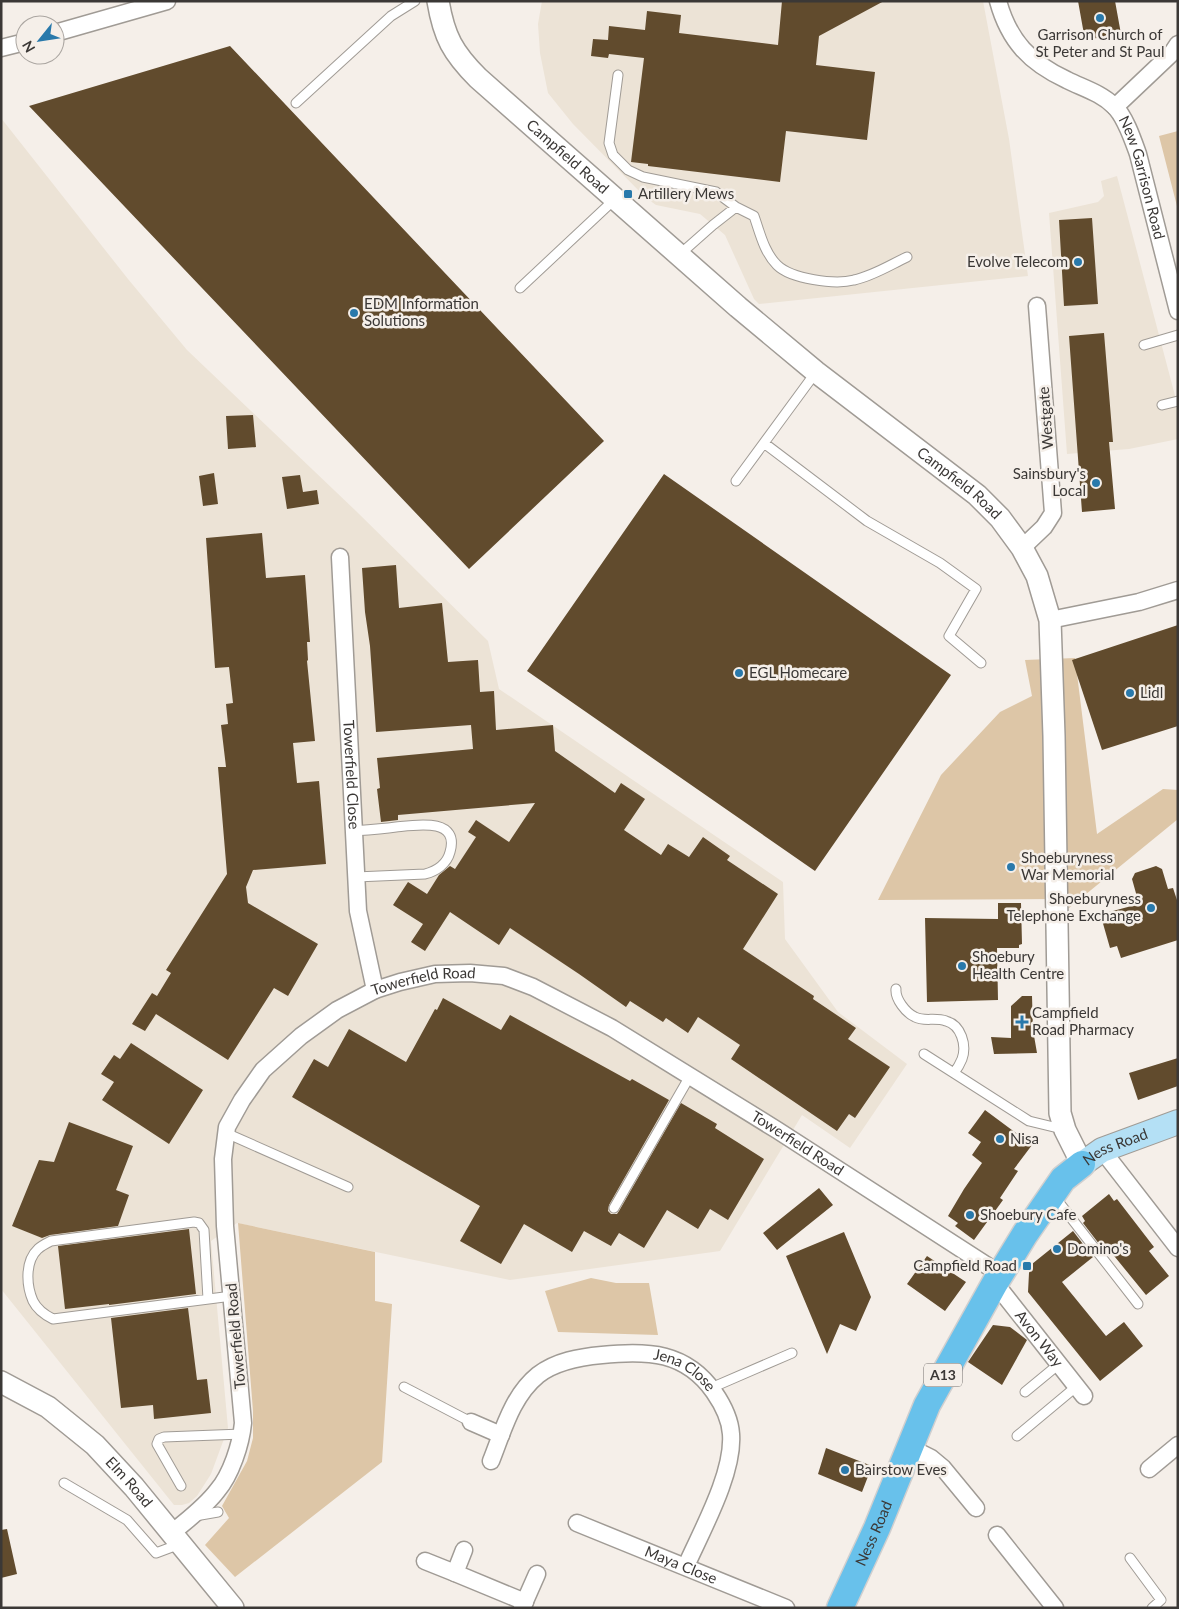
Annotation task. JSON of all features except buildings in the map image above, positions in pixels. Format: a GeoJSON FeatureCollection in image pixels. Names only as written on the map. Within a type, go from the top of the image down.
{"type":"FeatureCollection","features":[{"type":"Feature","properties":{"kind":"main road","name":"Ness Road"},"geometry":{"type":"LineString","coordinates":[[840,1608],[878,1528],[927,1404],[1029,1227],[1063,1179],[1092,1157],[1178,1122]]}},
{"type":"Feature","properties":{"kind":"street"},"geometry":{"type":"LineString","coordinates":[[65,30],[167,1]]}},
{"type":"Feature","properties":{"kind":"street","name":"Campfield Road"},"geometry":{"type":"LineString","coordinates":[[438,1],[443,26],[448,39],[462,62],[745,313],[816,372],[977,495],[1000,518],[1022,548],[1037,576],[1050,620],[1054,736],[1060,1113],[1065,1130],[1092,1157]]}},
{"type":"Feature","properties":{"kind":"street"},"geometry":{"type":"LineString","coordinates":[[998,1],[1004,21],[1030,58],[1049,71],[1101,96],[1115,107],[1172,53],[1178,44]]}},
{"type":"Feature","properties":{"kind":"street"},"geometry":{"type":"LineString","coordinates":[[1,48],[15,44]]}},
{"type":"Feature","properties":{"kind":"street","name":"New Garrison Road"},"geometry":{"type":"LineString","coordinates":[[1115,107],[1132,138],[1138,154],[1178,311]]}},
{"type":"Feature","properties":{"kind":"street","name":"Westgate"},"geometry":{"type":"LineString","coordinates":[[1022,548],[1044,527],[1053,513],[1037,306]]}},
{"type":"Feature","properties":{"kind":"street","name":"Towerfield Close"},"geometry":{"type":"LineString","coordinates":[[340,556],[358,910],[375,990]]}},
{"type":"Feature","properties":{"kind":"street"},"geometry":{"type":"LineString","coordinates":[[1050,620],[1139,602],[1178,590]]}},
{"type":"Feature","properties":{"kind":"street","name":"Towerfield Road"},"geometry":{"type":"LineString","coordinates":[[176,1539],[192,1517],[217,1492],[226,1479],[242,1434],[243,1424],[222,1159],[227,1127],[242,1100],[263,1070],[302,1036],[337,1010],[375,990],[400,982],[435,974],[470,973],[504,976],[533,987],[612,1028],[777,1130],[998,1279]]}},
{"type":"Feature","properties":{"kind":"street"},"geometry":{"type":"LineString","coordinates":[[1092,1157],[1178,1248]]}},
{"type":"Feature","properties":{"kind":"street","name":"Avon Way"},"geometry":{"type":"LineString","coordinates":[[998,1279],[1059,1364],[1081,1391]]}},
{"type":"Feature","properties":{"kind":"street","name":"Jena Close"},"geometry":{"type":"LineString","coordinates":[[491,1461],[514,1403],[538,1375],[560,1364],[580,1357],[646,1353],[672,1359],[690,1366],[705,1379],[728,1414],[731,1434],[730,1455],[724,1476],[686,1566]]}},
{"type":"Feature","properties":{"kind":"street","name":"Elm Road"},"geometry":{"type":"LineString","coordinates":[[1,1382],[48,1407],[95,1445],[134,1487],[233,1608]]}},
{"type":"Feature","properties":{"kind":"street"},"geometry":{"type":"LineString","coordinates":[[471,1422],[502,1435]]}},
{"type":"Feature","properties":{"kind":"street"},"geometry":{"type":"LineString","coordinates":[[1149,1469],[1178,1445]]}},
{"type":"Feature","properties":{"kind":"street"},"geometry":{"type":"LineString","coordinates":[[909,1447],[931,1458],[943,1468],[976,1508]]}},
{"type":"Feature","properties":{"kind":"street","name":"Maya Close"},"geometry":{"type":"LineString","coordinates":[[577,1523],[786,1608]]}},
{"type":"Feature","properties":{"kind":"street"},"geometry":{"type":"LineString","coordinates":[[997,1535],[1055,1608]]}},
{"type":"Feature","properties":{"kind":"street"},"geometry":{"type":"LineString","coordinates":[[455,1573],[464,1550]]}},
{"type":"Feature","properties":{"kind":"street"},"geometry":{"type":"LineString","coordinates":[[425,1561],[524,1605],[536,1574]]}},
{"type":"Feature","properties":{"kind":"lane"},"geometry":{"type":"LineString","coordinates":[[296,103],[391,16],[415,1]]}},
{"type":"Feature","properties":{"kind":"lane"},"geometry":{"type":"LineString","coordinates":[[618,75],[610,143],[614,155],[628,170],[643,177],[716,192],[736,207],[754,216],[765,248],[777,265],[795,276],[822,281],[853,281],[907,257]]}},
{"type":"Feature","properties":{"kind":"lane"},"geometry":{"type":"LineString","coordinates":[[520,288],[616,199]]}},
{"type":"Feature","properties":{"kind":"lane"},"geometry":{"type":"LineString","coordinates":[[679,256],[736,207]]}},
{"type":"Feature","properties":{"kind":"lane"},"geometry":{"type":"LineString","coordinates":[[1144,345],[1178,335]]}},
{"type":"Feature","properties":{"kind":"lane"},"geometry":{"type":"LineString","coordinates":[[736,481],[816,372]]}},
{"type":"Feature","properties":{"kind":"lane"},"geometry":{"type":"LineString","coordinates":[[1162,405],[1178,401]]}},
{"type":"Feature","properties":{"kind":"lane"},"geometry":{"type":"LineString","coordinates":[[764,443],[868,521],[940,563],[976,589],[949,636],[981,663]]}},
{"type":"Feature","properties":{"kind":"lane"},"geometry":{"type":"LineString","coordinates":[[353,831],[428,824],[440,827],[448,833],[451,841],[450,854],[438,869],[434,871],[425,874],[356,877]]}},
{"type":"Feature","properties":{"kind":"lane"},"geometry":{"type":"LineString","coordinates":[[896,990],[895,993],[905,1010],[915,1018],[946,1021],[956,1026],[961,1034],[963,1051],[962,1059],[954,1073]]}},
{"type":"Feature","properties":{"kind":"lane"},"geometry":{"type":"LineString","coordinates":[[924,1054],[1029,1121],[1065,1130]]}},
{"type":"Feature","properties":{"kind":"lane"},"geometry":{"type":"LineString","coordinates":[[614,1208],[690,1076]]}},
{"type":"Feature","properties":{"kind":"lane"},"geometry":{"type":"LineString","coordinates":[[226,1133],[348,1187]]}},
{"type":"Feature","properties":{"kind":"lane"},"geometry":{"type":"LineString","coordinates":[[1053,1194],[1138,1304]]}},
{"type":"Feature","properties":{"kind":"lane"},"geometry":{"type":"LineString","coordinates":[[208,1299],[204,1230],[200,1223],[194,1222],[51,1241],[38,1249],[30,1261],[28,1278],[33,1302],[44,1314],[53,1318],[208,1299],[232,1296]]}},
{"type":"Feature","properties":{"kind":"lane"},"geometry":{"type":"LineString","coordinates":[[712,1388],[792,1354]]}},
{"type":"Feature","properties":{"kind":"lane"},"geometry":{"type":"LineString","coordinates":[[1025,1392],[1059,1364]]}},
{"type":"Feature","properties":{"kind":"lane"},"geometry":{"type":"LineString","coordinates":[[404,1387],[471,1422]]}},
{"type":"Feature","properties":{"kind":"lane"},"geometry":{"type":"LineString","coordinates":[[1016,1436],[1081,1391]]}},
{"type":"Feature","properties":{"kind":"lane"},"geometry":{"type":"LineString","coordinates":[[181,1486],[158,1444],[159,1439],[164,1437],[242,1434]]}},
{"type":"Feature","properties":{"kind":"lane"},"geometry":{"type":"LineString","coordinates":[[64,1483],[126,1520],[156,1553],[176,1539]]}},
{"type":"Feature","properties":{"kind":"lane","name":"Towerfield Road"},"geometry":{"type":"LineString","coordinates":[[192,1517],[218,1512]]}},
{"type":"Feature","properties":{"kind":"lane"},"geometry":{"type":"LineString","coordinates":[[1130,1558],[1161,1600],[1152,1608]]}},
{"type":"Feature","properties":{"kind":"shaded area"},"geometry":{"type":"Polygon","coordinates":[[[542,1],[983,1],[1009,139],[1028,276],[759,304],[754,299],[725,235],[700,214],[656,205],[645,197],[573,124],[548,93],[540,53],[538,24],[542,1]]]}},
{"type":"Feature","properties":{"kind":"shaded area"},"geometry":{"type":"Polygon","coordinates":[[[1,118],[128,279],[187,350],[356,511],[488,641],[499,689],[783,882],[785,939],[838,1012],[907,1064],[850,1148],[802,1115],[720,1251],[510,1280],[237,1223],[211,1241],[228,1428],[211,1474],[197,1496],[189,1503],[182,1505],[174,1505],[1,1289],[1,118]]]}},
{"type":"Feature","properties":{"kind":"shaded area"},"geometry":{"type":"Polygon","coordinates":[[[1178,131],[1178,210],[1159,136],[1178,131]]]}},
{"type":"Feature","properties":{"kind":"shaded area"},"geometry":{"type":"Polygon","coordinates":[[[1117,176],[1178,407],[1178,439],[1129,449],[1067,454],[1049,213],[1098,202],[1104,196],[1101,181],[1117,176]]]}},
{"type":"Feature","properties":{"kind":"shaded area"},"geometry":{"type":"Polygon","coordinates":[[[1075,658],[1097,834],[1163,789],[1178,790],[1178,819],[1069,908],[1056,899],[878,900],[941,775],[1000,712],[1032,696],[1025,660],[1075,658]]]}},
{"type":"Feature","properties":{"kind":"shaded area"},"geometry":{"type":"Polygon","coordinates":[[[238,1223],[375,1252],[375,1301],[392,1304],[382,1462],[235,1577],[205,1545],[229,1518],[222,1506],[247,1461],[253,1438],[253,1411],[238,1223]]]}},
{"type":"Feature","properties":{"kind":"shaded area"},"geometry":{"type":"Polygon","coordinates":[[[591,1278],[616,1283],[649,1283],[658,1335],[558,1332],[545,1291],[591,1278]]]}},
{"type":"Feature","properties":{"kind":"place","name":"Garrison Church of St Peter and St Paul"},"geometry":{"type":"Point","coordinates":[1100,18]}},
{"type":"Feature","properties":{"kind":"place","name":"Artillery Mews"},"geometry":{"type":"Point","coordinates":[628,194]}},
{"type":"Feature","properties":{"kind":"place","name":"Evolve Telecom"},"geometry":{"type":"Point","coordinates":[1078,262]}},
{"type":"Feature","properties":{"kind":"place","name":"EDM Information Solutions"},"geometry":{"type":"Point","coordinates":[354,313]}},
{"type":"Feature","properties":{"kind":"place","name":"Sainsbury's Local"},"geometry":{"type":"Point","coordinates":[1096,483]}},
{"type":"Feature","properties":{"kind":"place","name":"EGL Homecare"},"geometry":{"type":"Point","coordinates":[739,673]}},
{"type":"Feature","properties":{"kind":"place","name":"Lidl"},"geometry":{"type":"Point","coordinates":[1130,693]}},
{"type":"Feature","properties":{"kind":"place","name":"Shoeburyness War Memorial"},"geometry":{"type":"Point","coordinates":[1011,867]}},
{"type":"Feature","properties":{"kind":"place","name":"Shoeburyness Telephone Exchange"},"geometry":{"type":"Point","coordinates":[1151,908]}},
{"type":"Feature","properties":{"kind":"place","name":"Shoebury Health Centre"},"geometry":{"type":"Point","coordinates":[962,966]}},
{"type":"Feature","properties":{"kind":"place","name":"Campfield Road Pharmacy"},"geometry":{"type":"Point","coordinates":[1022,1022]}},
{"type":"Feature","properties":{"kind":"place","name":"Nisa"},"geometry":{"type":"Point","coordinates":[1000,1139]}},
{"type":"Feature","properties":{"kind":"place","name":"Shoebury Cafe"},"geometry":{"type":"Point","coordinates":[970,1215]}},
{"type":"Feature","properties":{"kind":"place","name":"Domino's"},"geometry":{"type":"Point","coordinates":[1057,1249]}},
{"type":"Feature","properties":{"kind":"place","name":"Campfield Road"},"geometry":{"type":"Point","coordinates":[1027,1266]}},
{"type":"Feature","properties":{"kind":"place","name":"Bairstow Eves"},"geometry":{"type":"Point","coordinates":[845,1470]}}]}
